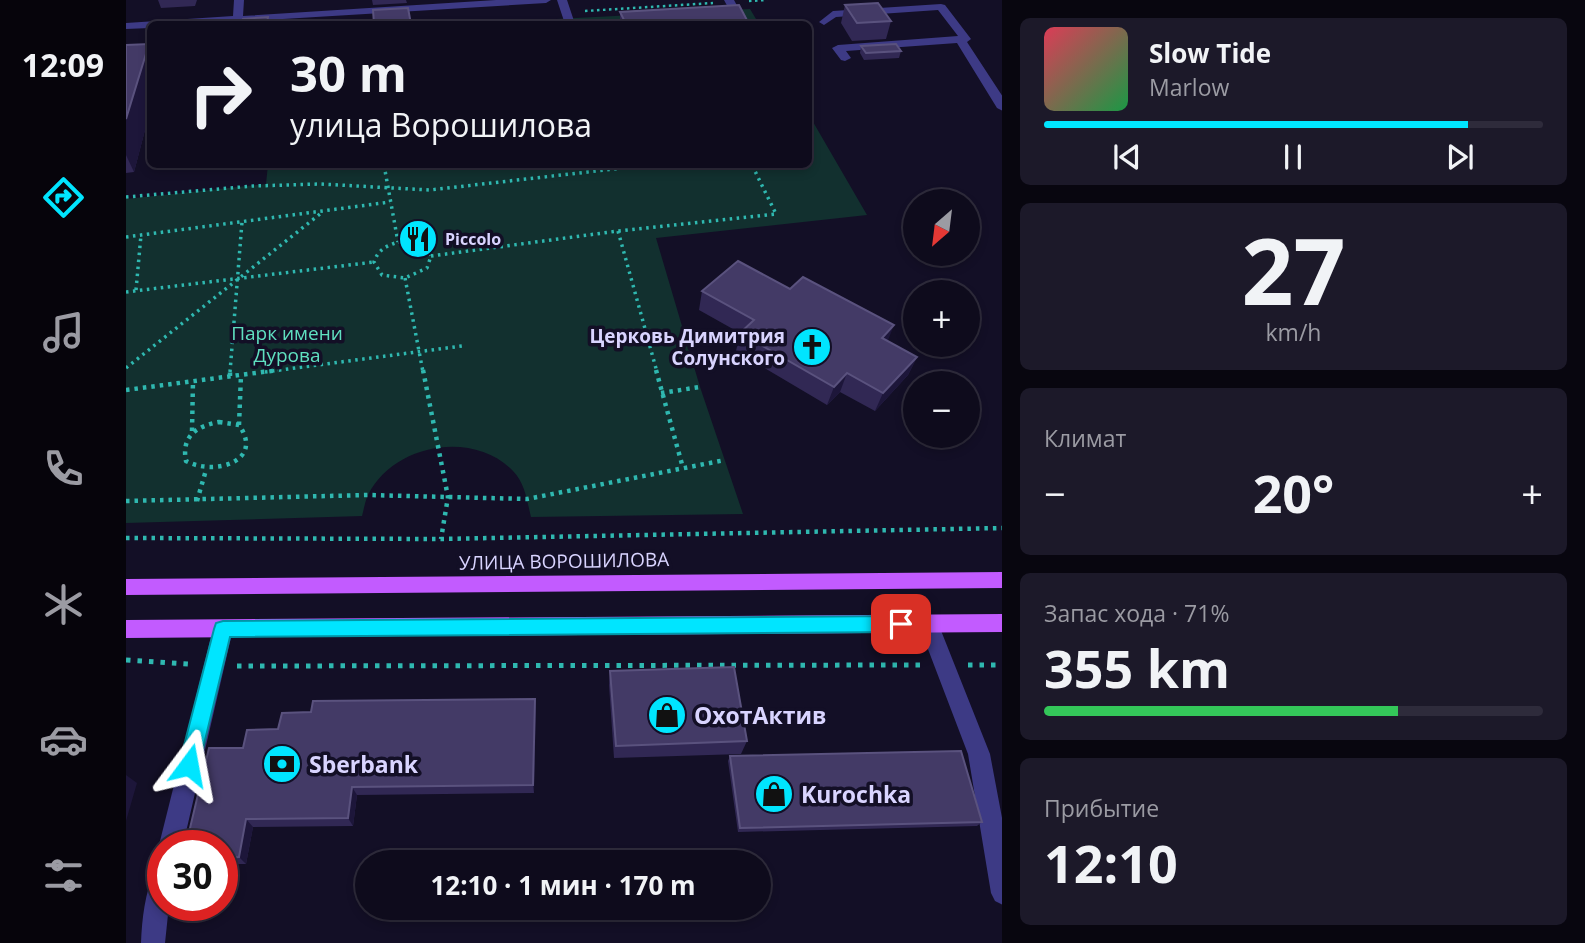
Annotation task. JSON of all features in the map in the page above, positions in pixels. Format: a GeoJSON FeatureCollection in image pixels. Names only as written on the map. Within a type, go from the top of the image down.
{"type":"FeatureCollection","features":[{"type":"Feature","properties":{"kind":"main road","name":"УЛИЦА ВОРОШИЛОВА"},"geometry":{"type":"LineString","coordinates":[[126,587],[1002,580]]}},
{"type":"Feature","properties":{"kind":"main road"},"geometry":{"type":"LineString","coordinates":[[126,629],[1002,623]]}},
{"type":"Feature","properties":{"kind":"street"},"geometry":{"type":"LineString","coordinates":[[239,0],[239,19]]}},
{"type":"Feature","properties":{"kind":"street"},"geometry":{"type":"LineString","coordinates":[[207,21],[546,0]]}},
{"type":"Feature","properties":{"kind":"street"},"geometry":{"type":"LineString","coordinates":[[562,0],[569,21]]}},
{"type":"Feature","properties":{"kind":"street"},"geometry":{"type":"LineString","coordinates":[[729,0],[740,21]]}},
{"type":"Feature","properties":{"kind":"street"},"geometry":{"type":"LineString","coordinates":[[824,22],[832,14],[931,4],[941,7],[966,39],[838,48],[845,58]]}},
{"type":"Feature","properties":{"kind":"street"},"geometry":{"type":"LineString","coordinates":[[126,26],[147,25]]}},
{"type":"Feature","properties":{"kind":"street"},"geometry":{"type":"LineString","coordinates":[[960,39],[1002,108]]}},
{"type":"Feature","properties":{"kind":"street"},"geometry":{"type":"LineString","coordinates":[[928,623],[979,754],[1002,893]]}},
{"type":"Feature","properties":{"kind":"street"},"geometry":{"type":"LineString","coordinates":[[174,830],[223,629]]}},
{"type":"Feature","properties":{"kind":"street"},"geometry":{"type":"LineString","coordinates":[[153,943],[154,921]]}},
{"type":"Feature","properties":{"kind":"path"},"geometry":{"type":"LineString","coordinates":[[384,168],[398,242]]}},
{"type":"Feature","properties":{"kind":"path"},"geometry":{"type":"LineString","coordinates":[[126,197],[253,186],[320,184],[430,190],[620,168]]}},
{"type":"Feature","properties":{"kind":"path"},"geometry":{"type":"LineString","coordinates":[[431,256],[618,231],[776,214],[754,168]]}},
{"type":"Feature","properties":{"kind":"path"},"geometry":{"type":"LineString","coordinates":[[126,237],[390,202]]}},
{"type":"Feature","properties":{"kind":"path"},"geometry":{"type":"LineString","coordinates":[[126,368],[322,212]]}},
{"type":"Feature","properties":{"kind":"path"},"geometry":{"type":"LineString","coordinates":[[230,376],[242,222]]}},
{"type":"Feature","properties":{"kind":"path"},"geometry":{"type":"LineString","coordinates":[[618,231],[683,468]]}},
{"type":"Feature","properties":{"kind":"path"},"geometry":{"type":"LineString","coordinates":[[136,290],[142,235]]}},
{"type":"Feature","properties":{"kind":"path"},"geometry":{"type":"LineString","coordinates":[[398,242],[416,243],[429,251],[431,256],[427,268],[405,278],[387,277],[380,273],[374,262],[381,249],[398,242]]}},
{"type":"Feature","properties":{"kind":"path"},"geometry":{"type":"LineString","coordinates":[[126,292],[374,262]]}},
{"type":"Feature","properties":{"kind":"path"},"geometry":{"type":"LineString","coordinates":[[405,278],[447,497],[441,538]]}},
{"type":"Feature","properties":{"kind":"path"},"geometry":{"type":"LineString","coordinates":[[126,390],[461,346]]}},
{"type":"Feature","properties":{"kind":"path"},"geometry":{"type":"LineString","coordinates":[[239,425],[241,375]]}},
{"type":"Feature","properties":{"kind":"path"},"geometry":{"type":"LineString","coordinates":[[192,432],[220,421],[239,425],[246,431],[247,439],[241,456],[222,468],[206,470],[192,466],[183,454],[183,447],[192,432],[193,381]]}},
{"type":"Feature","properties":{"kind":"path"},"geometry":{"type":"LineString","coordinates":[[662,393],[700,387]]}},
{"type":"Feature","properties":{"kind":"path"},"geometry":{"type":"LineString","coordinates":[[126,501],[368,495],[527,499],[725,460]]}},
{"type":"Feature","properties":{"kind":"path"},"geometry":{"type":"LineString","coordinates":[[197,501],[206,470]]}},
{"type":"Feature","properties":{"kind":"path"},"geometry":{"type":"LineString","coordinates":[[126,538],[441,538],[1002,528]]}},
{"type":"Feature","properties":{"kind":"path"},"geometry":{"type":"LineString","coordinates":[[126,660],[214,666],[1002,665]]}},
{"type":"Feature","properties":{"kind":"green space"},"geometry":{"type":"Polygon","coordinates":[[[750,9],[757,21],[519,21],[750,9]]]}},
{"type":"Feature","properties":{"kind":"green space","name":"Парк имени Дурова"},"geometry":{"type":"Polygon","coordinates":[[[812,120],[867,215],[656,238],[700,387],[743,514],[531,517],[523,487],[513,471],[497,458],[478,450],[457,447],[436,448],[415,454],[396,464],[380,477],[368,495],[362,516],[126,523],[126,199],[266,184],[268,168],[812,168],[812,120]]]}},
{"type":"Feature","properties":{"kind":"building"},"geometry":{"type":"Polygon","coordinates":[[[878,3],[891,21],[857,23],[845,5],[878,3]]]}},
{"type":"Feature","properties":{"kind":"building"},"geometry":{"type":"Polygon","coordinates":[[[739,5],[747,21],[624,21],[620,12],[739,5]]]}},
{"type":"Feature","properties":{"kind":"building"},"geometry":{"type":"Polygon","coordinates":[[[408,8],[410,21],[374,21],[373,10],[408,8]]]}},
{"type":"Feature","properties":{"kind":"building"},"geometry":{"type":"Polygon","coordinates":[[[268,17],[267,21],[243,19],[268,17]]]}},
{"type":"Feature","properties":{"kind":"building"},"geometry":{"type":"Polygon","coordinates":[[[147,44],[126,119],[126,45],[147,44]]]}},
{"type":"Feature","properties":{"kind":"building"},"geometry":{"type":"Polygon","coordinates":[[[896,44],[901,51],[866,53],[861,46],[896,44]]]}},
{"type":"Feature","properties":{"kind":"building","name":"Церковь Димитрия Солунского"},"geometry":{"type":"Polygon","coordinates":[[[738,261],[790,289],[803,277],[894,325],[882,338],[903,349],[903,357],[917,357],[883,393],[847,373],[834,387],[740,333],[754,320],[702,291],[738,261]]]}},
{"type":"Feature","properties":{"kind":"building"},"geometry":{"type":"Polygon","coordinates":[[[734,667],[747,741],[616,746],[610,671],[734,667]]]}},
{"type":"Feature","properties":{"kind":"building"},"geometry":{"type":"Polygon","coordinates":[[[535,699],[533,785],[352,787],[348,818],[246,819],[239,857],[238,830],[190,830],[209,748],[243,748],[247,730],[278,729],[282,713],[311,712],[313,701],[535,699]]]}},
{"type":"Feature","properties":{"kind":"building"},"geometry":{"type":"Polygon","coordinates":[[[961,751],[982,822],[740,828],[730,756],[961,751]]]}},
{"type":"Feature","properties":{"kind":"place","name":"Piccolo"},"geometry":{"type":"Point","coordinates":[418,239]}},
{"type":"Feature","properties":{"kind":"place","name":"Церковь Димитрия Солунского"},"geometry":{"type":"Point","coordinates":[812,347]}},
{"type":"Feature","properties":{"kind":"place","name":"ОхотАктив"},"geometry":{"type":"Point","coordinates":[667,715]}},
{"type":"Feature","properties":{"kind":"place","name":"Sberbank"},"geometry":{"type":"Point","coordinates":[282,764]}},
{"type":"Feature","properties":{"kind":"place","name":"Kurochka"},"geometry":{"type":"Point","coordinates":[774,794]}},
{"type":"Feature","properties":{"kind":"route"},"geometry":{"type":"LineString","coordinates":[[189,765],[223,629],[901,624]]}}]}
